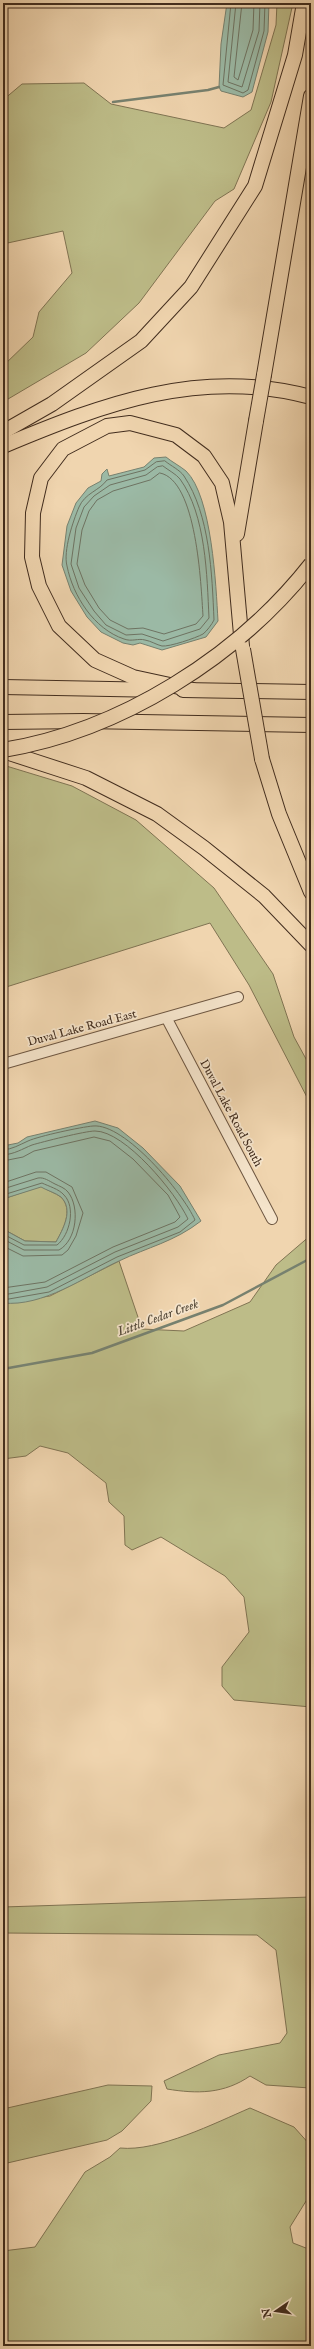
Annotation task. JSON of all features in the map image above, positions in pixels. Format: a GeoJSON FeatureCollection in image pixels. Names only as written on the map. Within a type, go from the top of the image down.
{"type":"FeatureCollection","features":[{"type":"Feature","properties":{"kind":"highway"},"geometry":{"type":"LineString","coordinates":[[3,432],[52,404],[141,341],[192,287],[255,186],[295,55],[304,3]]}},
{"type":"Feature","properties":{"kind":"highway"},"geometry":{"type":"LineString","coordinates":[[234,555],[311,96]]}},
{"type":"Feature","properties":{"kind":"highway"},"geometry":{"type":"LineString","coordinates":[[3,446],[109,405],[164,392],[237,386],[311,397]]}},
{"type":"Feature","properties":{"kind":"highway"},"geometry":{"type":"LineString","coordinates":[[193,690],[133,677],[94,660],[59,626],[39,586],[32,557],[33,513],[41,478],[63,449],[107,426],[130,423],[176,435],[204,456],[222,483],[231,522],[243,650],[262,759],[279,814],[311,892]]}},
{"type":"Feature","properties":{"kind":"highway"},"geometry":{"type":"LineString","coordinates":[[3,751],[61,736],[117,716],[177,682],[207,663],[254,624],[311,564]]}},
{"type":"Feature","properties":{"kind":"highway"},"geometry":{"type":"LineString","coordinates":[[3,688],[311,692]]}},
{"type":"Feature","properties":{"kind":"highway"},"geometry":{"type":"LineString","coordinates":[[3,722],[311,725]]}},
{"type":"Feature","properties":{"kind":"highway"},"geometry":{"type":"LineString","coordinates":[[3,751],[86,778],[157,814],[204,848],[264,896],[311,945]]}},
{"type":"Feature","properties":{"kind":"highway"},"geometry":{"type":"LineString","coordinates":[[279,814],[311,874]]}},
{"type":"Feature","properties":{"kind":"street","name":"Duval Lake Road East"},"geometry":{"type":"LineString","coordinates":[[3,1064],[167,1018],[238,996]]}},
{"type":"Feature","properties":{"kind":"street","name":"Duval Lake Road South"},"geometry":{"type":"LineString","coordinates":[[167,1018],[272,1219]]}},
{"type":"Feature","properties":{"kind":"shaded area"},"geometry":{"type":"Polygon","coordinates":[[[277,3],[293,3],[271,102],[234,189],[215,201],[139,303],[86,353],[3,402],[3,366],[33,337],[39,312],[72,273],[63,231],[3,244],[3,100],[22,84],[84,83],[111,104],[224,128],[251,110],[276,25],[277,3]]]}},
{"type":"Feature","properties":{"kind":"shaded area"},"geometry":{"type":"Polygon","coordinates":[[[3,765],[72,786],[136,820],[214,888],[273,974],[294,1037],[311,1068],[311,1105],[249,985],[210,923],[3,988],[3,765]]]}},
{"type":"Feature","properties":{"kind":"shaded area"},"geometry":{"type":"Polygon","coordinates":[[[41,1186],[61,1197],[67,1208],[66,1220],[56,1242],[25,1241],[3,1229],[3,1199],[41,1186]]]}},
{"type":"Feature","properties":{"kind":"shaded area"},"geometry":{"type":"Polygon","coordinates":[[[311,1235],[311,1615],[309,1621],[311,1707],[234,1700],[222,1686],[222,1667],[249,1632],[244,1597],[225,1576],[161,1537],[132,1550],[125,1545],[124,1516],[109,1502],[106,1483],[68,1453],[40,1446],[26,1456],[3,1459],[3,1303],[50,1296],[119,1261],[142,1329],[184,1331],[250,1302],[276,1265],[311,1235]]]}},
{"type":"Feature","properties":{"kind":"shaded area"},"geometry":{"type":"Polygon","coordinates":[[[311,1897],[310,2088],[266,2085],[250,2076],[240,2082],[220,2089],[189,2092],[167,2089],[164,2081],[219,2055],[280,2043],[287,2033],[276,1950],[257,1935],[3,1933],[3,1907],[311,1897]]]}},
{"type":"Feature","properties":{"kind":"shaded area"},"geometry":{"type":"Polygon","coordinates":[[[108,2085],[152,2086],[151,2101],[122,2131],[107,2140],[3,2164],[3,2109],[108,2085]]]}},
{"type":"Feature","properties":{"kind":"shaded area"},"geometry":{"type":"Polygon","coordinates":[[[250,2108],[294,2127],[311,2146],[311,2193],[290,2227],[293,2243],[311,2250],[311,2346],[3,2346],[3,2251],[35,2247],[85,2172],[110,2157],[120,2148],[151,2146],[169,2141],[250,2108]]]}},
{"type":"Feature","properties":{"kind":"water"},"geometry":{"type":"Polygon","coordinates":[[[227,3],[269,3],[268,32],[252,92],[243,97],[221,91],[219,87],[221,44],[227,3]]]}},
{"type":"Feature","properties":{"kind":"water"},"geometry":{"type":"Polygon","coordinates":[[[166,457],[186,471],[195,483],[202,500],[211,542],[218,621],[206,637],[162,650],[140,643],[133,645],[123,643],[101,632],[87,617],[71,591],[62,565],[67,526],[76,503],[88,488],[101,481],[102,474],[107,469],[109,476],[144,467],[154,458],[166,457]]]}},
{"type":"Feature","properties":{"kind":"water"},"geometry":{"type":"Polygon","coordinates":[[[95,1121],[118,1128],[143,1148],[180,1186],[201,1221],[171,1239],[119,1261],[63,1290],[33,1300],[18,1303],[3,1303],[3,1229],[25,1241],[56,1242],[66,1220],[67,1208],[61,1197],[41,1187],[3,1199],[3,1146],[18,1143],[27,1137],[95,1121]]]}},
{"type":"Feature","properties":{"kind":"waterway"},"geometry":{"type":"LineString","coordinates":[[113,102],[208,90],[219,87]]}},
{"type":"Feature","properties":{"kind":"waterway","name":"Little Cedar Creek"},"geometry":{"type":"LineString","coordinates":[[3,1369],[92,1353],[223,1305],[311,1258]]}}]}
